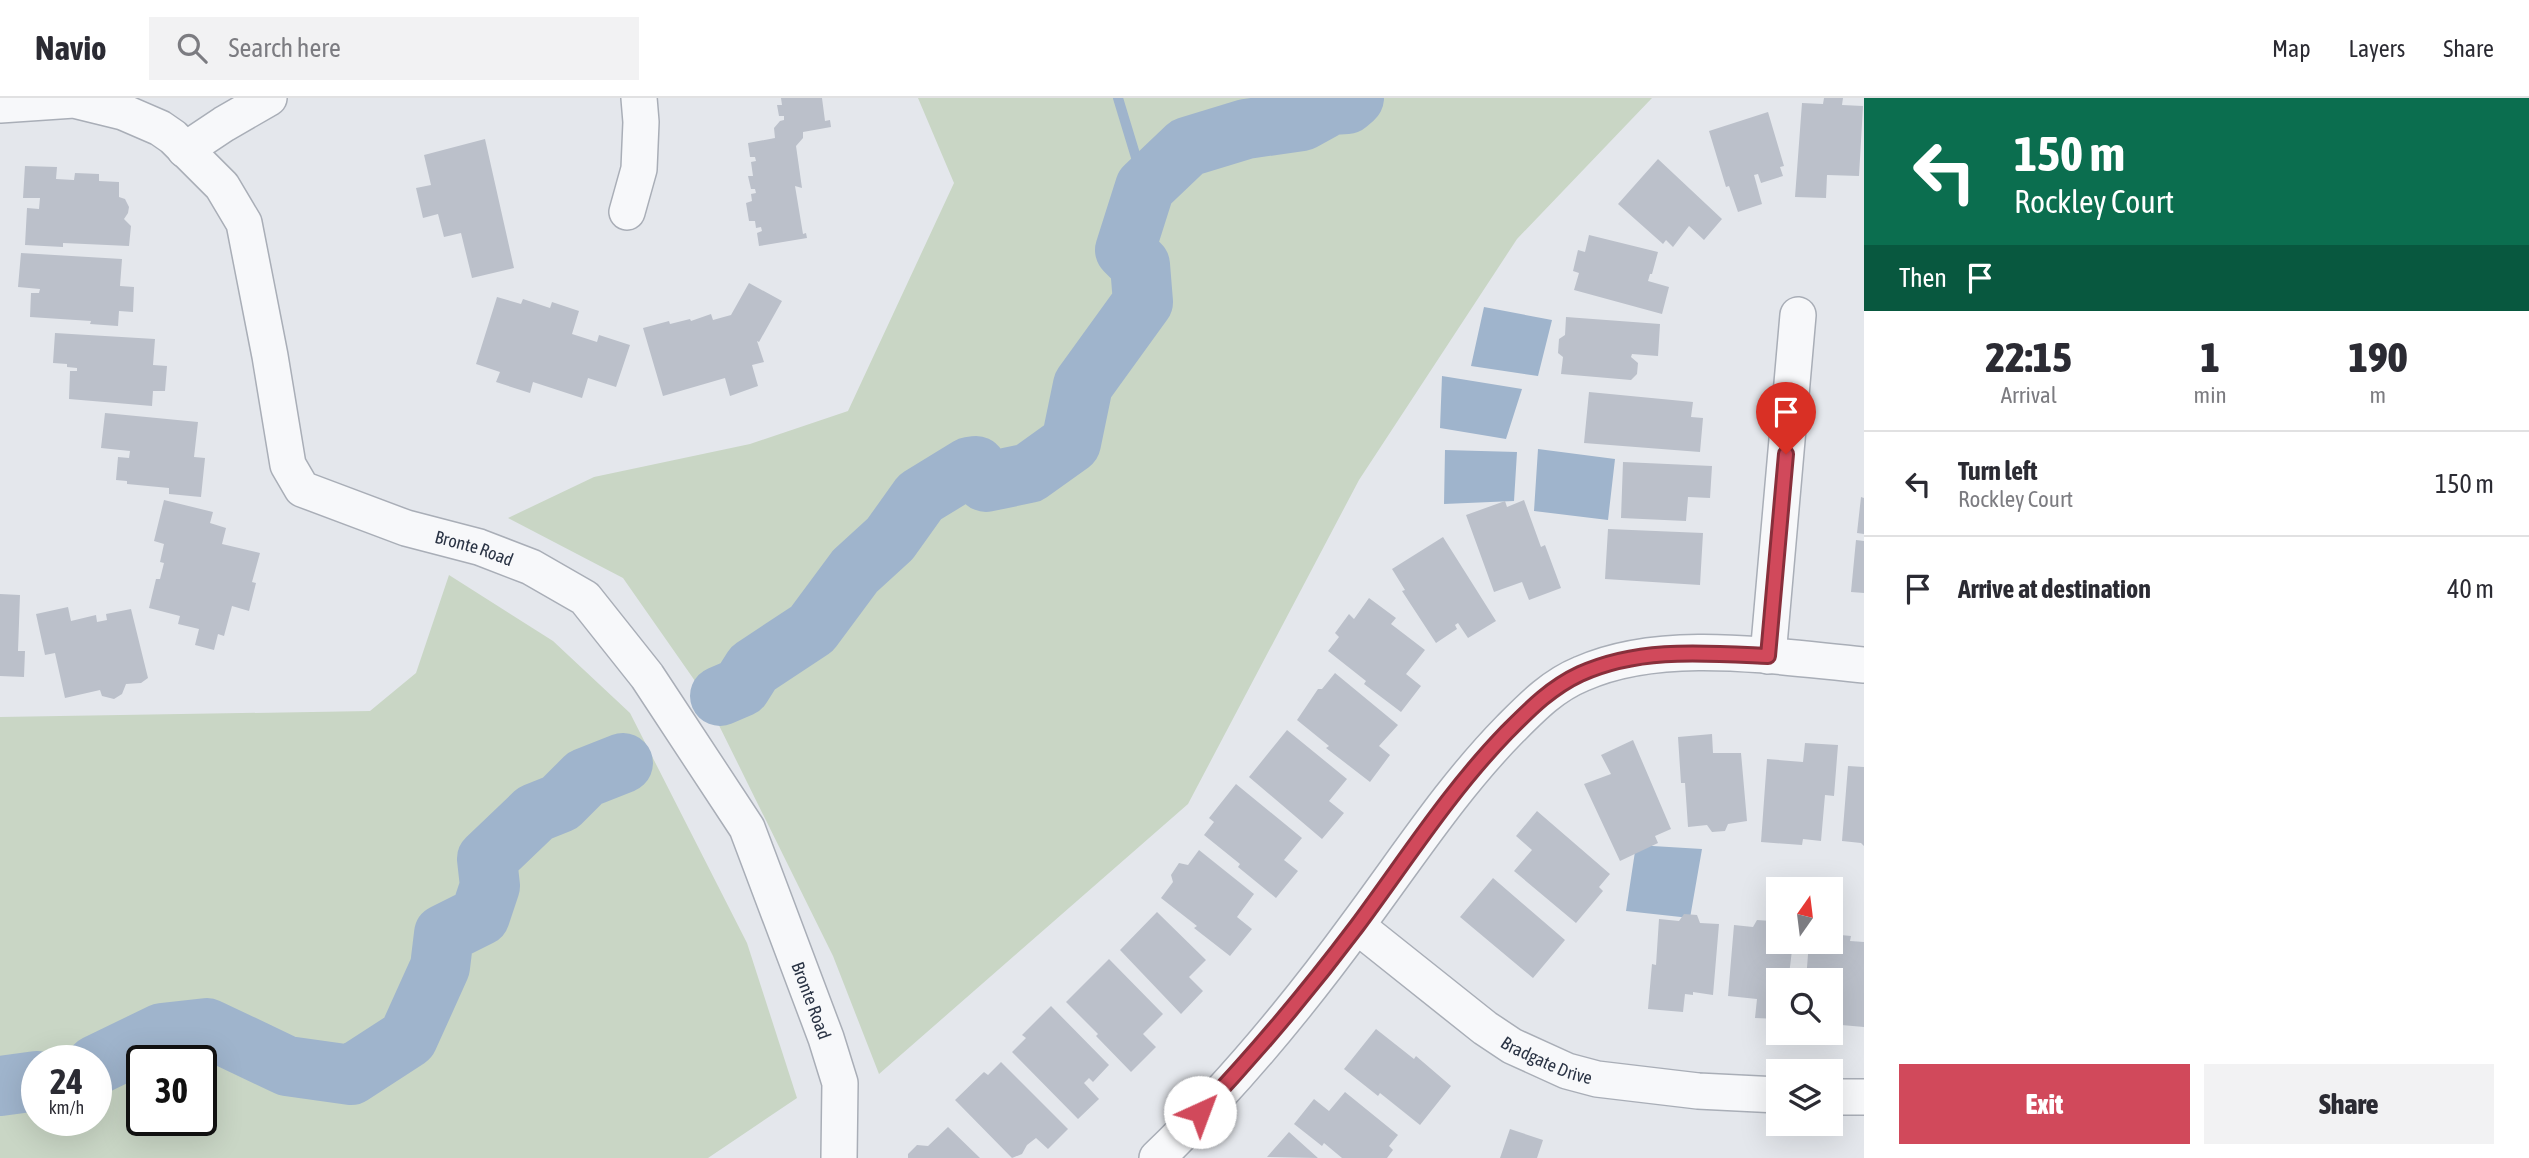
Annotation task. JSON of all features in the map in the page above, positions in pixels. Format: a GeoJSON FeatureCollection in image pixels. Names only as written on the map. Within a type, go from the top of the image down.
{"type":"FeatureCollection","features":[{"type":"Feature","properties":{"kind":"street"},"geometry":{"type":"LineString","coordinates":[[185,150],[223,124],[270,98]]}},
{"type":"Feature","properties":{"kind":"street"},"geometry":{"type":"LineString","coordinates":[[627,212],[639,169],[639,98]]}},
{"type":"Feature","properties":{"kind":"street","name":"Bronte Road"},"geometry":{"type":"LineString","coordinates":[[0,105],[74,100],[123,112],[173,136],[222,186],[244,223],[288,465],[302,489],[406,528],[479,547],[531,567],[585,597],[647,676],[747,828],[826,1038],[840,1083],[839,1158]]}},
{"type":"Feature","properties":{"kind":"street"},"geometry":{"type":"LineString","coordinates":[[1768,656],[1798,315]]}},
{"type":"Feature","properties":{"kind":"street"},"geometry":{"type":"LineString","coordinates":[[1157,1158],[1269,1038],[1357,926],[1479,760],[1544,695],[1581,674],[1627,660],[1675,652],[1768,656],[1864,665]]}},
{"type":"Feature","properties":{"kind":"street","name":"Bradgate Drive"},"geometry":{"type":"LineString","coordinates":[[1357,926],[1485,1028],[1512,1046],[1567,1071],[1597,1079],[1698,1091],[1766,1094]]}},
{"type":"Feature","properties":{"kind":"street"},"geometry":{"type":"LineString","coordinates":[[1843,1097],[1864,1097]]}},
{"type":"Feature","properties":{"kind":"green space"},"geometry":{"type":"Polygon","coordinates":[[[918,98],[1652,98],[1517,239],[1359,480],[1188,804],[879,1074],[833,956],[702,691],[623,578],[508,518],[594,477],[750,444],[848,411],[954,183],[918,98]]]}},
{"type":"Feature","properties":{"kind":"green space"},"geometry":{"type":"Polygon","coordinates":[[[449,575],[553,641],[630,713],[747,943],[797,1098],[708,1158],[0,1158],[0,717],[370,711],[416,673],[449,575]]]}},
{"type":"Feature","properties":{"kind":"water"},"geometry":{"type":"Polygon","coordinates":[[[1484,307],[1552,320],[1538,376],[1471,366],[1484,307]]]}},
{"type":"Feature","properties":{"kind":"water"},"geometry":{"type":"Polygon","coordinates":[[[1442,376],[1522,389],[1506,439],[1440,428],[1442,376]]]}},
{"type":"Feature","properties":{"kind":"water"},"geometry":{"type":"Polygon","coordinates":[[[1538,449],[1615,459],[1608,520],[1534,511],[1538,449]]]}},
{"type":"Feature","properties":{"kind":"water"},"geometry":{"type":"Polygon","coordinates":[[[1445,450],[1517,452],[1514,501],[1444,504],[1445,450]]]}},
{"type":"Feature","properties":{"kind":"water"},"geometry":{"type":"Polygon","coordinates":[[[1636,845],[1702,849],[1690,918],[1626,911],[1636,845]]]}},
{"type":"Feature","properties":{"kind":"building"},"geometry":{"type":"Polygon","coordinates":[[[781,98],[822,98],[825,121],[830,120],[831,127],[803,132],[803,138],[796,146],[802,188],[795,186],[803,234],[806,233],[807,238],[759,246],[757,233],[762,231],[761,227],[756,228],[755,221],[749,221],[746,203],[752,201],[751,194],[756,193],[755,189],[751,189],[748,176],[753,176],[751,162],[756,161],[755,157],[750,157],[748,143],[775,138],[774,128],[784,120],[784,116],[779,116],[777,105],[782,105],[781,98]]]}},
{"type":"Feature","properties":{"kind":"building"},"geometry":{"type":"Polygon","coordinates":[[[1824,98],[1843,98],[1842,105],[1863,106],[1859,176],[1827,175],[1826,198],[1795,197],[1802,103],[1823,104],[1824,98]]]}},
{"type":"Feature","properties":{"kind":"building"},"geometry":{"type":"Polygon","coordinates":[[[1768,112],[1784,166],[1780,167],[1783,176],[1761,183],[1758,174],[1754,175],[1762,204],[1738,212],[1729,186],[1726,187],[1709,131],[1768,112]]]}},
{"type":"Feature","properties":{"kind":"building"},"geometry":{"type":"Polygon","coordinates":[[[485,139],[514,268],[472,278],[461,233],[444,237],[438,214],[423,218],[416,188],[431,185],[424,155],[485,139]]]}},
{"type":"Feature","properties":{"kind":"building"},"geometry":{"type":"Polygon","coordinates":[[[1658,159],[1722,219],[1704,240],[1689,226],[1673,247],[1666,240],[1663,244],[1618,204],[1658,159]]]}},
{"type":"Feature","properties":{"kind":"building"},"geometry":{"type":"Polygon","coordinates":[[[25,166],[57,167],[56,179],[74,180],[75,173],[99,174],[99,181],[119,182],[119,197],[125,199],[129,207],[124,219],[131,226],[129,246],[63,243],[63,247],[25,245],[27,208],[39,209],[40,198],[23,198],[25,166]]]}},
{"type":"Feature","properties":{"kind":"building"},"geometry":{"type":"Polygon","coordinates":[[[1589,235],[1658,252],[1648,281],[1669,287],[1662,314],[1574,290],[1579,273],[1573,271],[1578,250],[1585,252],[1589,235]]]}},
{"type":"Feature","properties":{"kind":"building"},"geometry":{"type":"Polygon","coordinates":[[[21,253],[122,259],[120,286],[134,287],[133,312],[119,311],[118,326],[90,324],[91,321],[30,317],[31,293],[39,293],[40,289],[18,287],[21,253]]]}},
{"type":"Feature","properties":{"kind":"building"},"geometry":{"type":"Polygon","coordinates":[[[749,283],[782,301],[759,342],[757,341],[764,362],[752,365],[758,386],[730,396],[725,378],[663,396],[643,328],[669,321],[670,324],[690,319],[691,321],[711,314],[713,320],[731,315],[749,283]]]}},
{"type":"Feature","properties":{"kind":"building"},"geometry":{"type":"Polygon","coordinates":[[[497,297],[521,304],[523,299],[550,308],[552,302],[579,311],[572,334],[597,342],[599,335],[630,345],[616,387],[588,378],[582,398],[533,382],[530,393],[496,382],[500,372],[476,364],[497,297]]]}},
{"type":"Feature","properties":{"kind":"building"},"geometry":{"type":"Polygon","coordinates":[[[1566,317],[1660,324],[1658,356],[1632,354],[1631,357],[1638,363],[1637,374],[1631,380],[1561,374],[1563,357],[1558,353],[1559,339],[1565,335],[1566,317]]]}},
{"type":"Feature","properties":{"kind":"building"},"geometry":{"type":"Polygon","coordinates":[[[55,333],[155,339],[153,365],[167,366],[165,391],[153,391],[152,406],[69,399],[70,371],[77,371],[77,368],[53,363],[55,333]]]}},
{"type":"Feature","properties":{"kind":"building"},"geometry":{"type":"Polygon","coordinates":[[[1589,392],[1693,402],[1691,417],[1703,418],[1700,452],[1584,443],[1589,392]]]}},
{"type":"Feature","properties":{"kind":"building"},"geometry":{"type":"Polygon","coordinates":[[[105,413],[198,422],[194,457],[205,458],[201,497],[169,494],[169,488],[127,484],[127,481],[116,480],[118,457],[129,458],[130,451],[101,448],[105,413]]]}},
{"type":"Feature","properties":{"kind":"building"},"geometry":{"type":"Polygon","coordinates":[[[1623,462],[1712,466],[1710,498],[1688,497],[1686,521],[1621,518],[1623,462]]]}},
{"type":"Feature","properties":{"kind":"building"},"geometry":{"type":"Polygon","coordinates":[[[1861,497],[1864,498],[1864,534],[1857,533],[1861,497]]]}},
{"type":"Feature","properties":{"kind":"building"},"geometry":{"type":"Polygon","coordinates":[[[164,500],[213,512],[210,523],[226,528],[222,544],[260,553],[252,582],[256,583],[249,611],[232,606],[224,636],[218,634],[214,650],[195,645],[199,629],[178,624],[180,616],[149,608],[156,579],[160,579],[164,563],[160,562],[164,544],[154,541],[164,500]]]}},
{"type":"Feature","properties":{"kind":"building"},"geometry":{"type":"Polygon","coordinates":[[[1524,500],[1541,547],[1545,545],[1561,588],[1529,600],[1522,582],[1494,592],[1466,515],[1505,501],[1507,507],[1524,500]]]}},
{"type":"Feature","properties":{"kind":"building"},"geometry":{"type":"Polygon","coordinates":[[[1608,529],[1703,533],[1700,585],[1605,579],[1608,529]]]}},
{"type":"Feature","properties":{"kind":"building"},"geometry":{"type":"Polygon","coordinates":[[[1443,537],[1496,621],[1468,638],[1458,623],[1455,625],[1457,629],[1436,643],[1402,591],[1405,590],[1392,569],[1443,537]]]}},
{"type":"Feature","properties":{"kind":"building"},"geometry":{"type":"Polygon","coordinates":[[[1856,540],[1864,541],[1864,593],[1851,592],[1856,540]]]}},
{"type":"Feature","properties":{"kind":"building"},"geometry":{"type":"Polygon","coordinates":[[[0,594],[20,595],[18,651],[25,651],[24,677],[0,676],[0,594]]]}},
{"type":"Feature","properties":{"kind":"building"},"geometry":{"type":"Polygon","coordinates":[[[1369,598],[1396,618],[1391,624],[1425,650],[1406,674],[1421,686],[1401,712],[1364,684],[1366,681],[1328,651],[1339,637],[1335,633],[1349,614],[1354,619],[1369,598]]]}},
{"type":"Feature","properties":{"kind":"building"},"geometry":{"type":"Polygon","coordinates":[[[68,607],[71,621],[96,615],[97,622],[107,620],[106,614],[131,609],[148,678],[141,683],[126,684],[122,694],[114,699],[102,696],[100,690],[65,698],[55,653],[45,655],[36,614],[68,607]]]}},
{"type":"Feature","properties":{"kind":"building"},"geometry":{"type":"Polygon","coordinates":[[[1335,673],[1398,725],[1379,746],[1390,755],[1370,782],[1326,748],[1329,746],[1297,720],[1318,689],[1322,689],[1335,673]]]}},
{"type":"Feature","properties":{"kind":"building"},"geometry":{"type":"Polygon","coordinates":[[[1287,730],[1347,779],[1329,801],[1344,813],[1322,839],[1249,777],[1287,730]]]}},
{"type":"Feature","properties":{"kind":"building"},"geometry":{"type":"Polygon","coordinates":[[[1712,734],[1713,753],[1741,753],[1747,821],[1728,824],[1725,831],[1712,832],[1707,825],[1688,827],[1678,737],[1712,734]]]}},
{"type":"Feature","properties":{"kind":"building"},"geometry":{"type":"Polygon","coordinates":[[[1633,740],[1671,829],[1655,836],[1658,843],[1620,861],[1584,784],[1611,774],[1601,755],[1633,740]]]}},
{"type":"Feature","properties":{"kind":"building"},"geometry":{"type":"Polygon","coordinates":[[[1805,743],[1838,745],[1834,796],[1825,795],[1821,841],[1803,839],[1802,845],[1761,842],[1767,759],[1803,762],[1805,743]]]}},
{"type":"Feature","properties":{"kind":"building"},"geometry":{"type":"Polygon","coordinates":[[[1848,766],[1864,767],[1864,846],[1861,843],[1842,841],[1848,766]]]}},
{"type":"Feature","properties":{"kind":"building"},"geometry":{"type":"Polygon","coordinates":[[[1236,784],[1302,838],[1284,860],[1298,871],[1276,898],[1204,835],[1214,822],[1209,818],[1236,784]]]}},
{"type":"Feature","properties":{"kind":"building"},"geometry":{"type":"Polygon","coordinates":[[[1537,811],[1610,874],[1599,887],[1603,891],[1576,923],[1514,871],[1532,850],[1516,836],[1537,811]]]}},
{"type":"Feature","properties":{"kind":"building"},"geometry":{"type":"Polygon","coordinates":[[[1199,850],[1254,894],[1237,917],[1252,929],[1230,956],[1161,898],[1173,882],[1171,875],[1179,863],[1188,865],[1199,850]]]}},
{"type":"Feature","properties":{"kind":"building"},"geometry":{"type":"Polygon","coordinates":[[[1493,878],[1565,940],[1533,978],[1460,917],[1493,878]]]}},
{"type":"Feature","properties":{"kind":"building"},"geometry":{"type":"Polygon","coordinates":[[[1157,912],[1206,960],[1189,977],[1203,991],[1181,1014],[1120,950],[1157,912]]]}},
{"type":"Feature","properties":{"kind":"building"},"geometry":{"type":"Polygon","coordinates":[[[1684,914],[1697,915],[1700,923],[1719,924],[1713,995],[1693,992],[1693,995],[1685,994],[1683,1012],[1648,1009],[1652,964],[1656,965],[1659,919],[1679,921],[1684,914]]]}},
{"type":"Feature","properties":{"kind":"building"},"geometry":{"type":"Polygon","coordinates":[[[1757,920],[1766,921],[1766,954],[1792,954],[1790,968],[1766,968],[1766,1018],[1755,1018],[1757,999],[1728,996],[1734,925],[1753,927],[1757,920]]]}},
{"type":"Feature","properties":{"kind":"building"},"geometry":{"type":"Polygon","coordinates":[[[1843,935],[1851,936],[1850,941],[1864,942],[1864,1027],[1843,1025],[1843,968],[1807,968],[1808,954],[1843,954],[1843,935]]]}},
{"type":"Feature","properties":{"kind":"building"},"geometry":{"type":"Polygon","coordinates":[[[1109,959],[1163,1014],[1143,1034],[1156,1047],[1131,1072],[1066,1002],[1109,959]]]}},
{"type":"Feature","properties":{"kind":"building"},"geometry":{"type":"Polygon","coordinates":[[[1051,1006],[1109,1065],[1093,1082],[1089,1078],[1084,1083],[1099,1099],[1078,1119],[1012,1052],[1026,1038],[1022,1035],[1051,1006]]]}},
{"type":"Feature","properties":{"kind":"building"},"geometry":{"type":"Polygon","coordinates":[[[1376,1029],[1414,1059],[1416,1056],[1451,1086],[1420,1125],[1344,1069],[1376,1029]]]}},
{"type":"Feature","properties":{"kind":"building"},"geometry":{"type":"Polygon","coordinates":[[[1001,1062],[1068,1129],[1048,1149],[1036,1138],[1027,1145],[1022,1154],[1012,1158],[955,1100],[984,1072],[988,1075],[1001,1062]]]}},
{"type":"Feature","properties":{"kind":"building"},"geometry":{"type":"Polygon","coordinates":[[[1345,1092],[1398,1135],[1389,1146],[1393,1150],[1387,1158],[1342,1158],[1294,1124],[1314,1099],[1329,1111],[1345,1092]]]}},
{"type":"Feature","properties":{"kind":"building"},"geometry":{"type":"Polygon","coordinates":[[[948,1127],[980,1158],[908,1158],[908,1154],[917,1145],[928,1146],[948,1127]]]}},
{"type":"Feature","properties":{"kind":"building"},"geometry":{"type":"Polygon","coordinates":[[[1510,1129],[1543,1140],[1537,1158],[1500,1158],[1510,1129]]]}},
{"type":"Feature","properties":{"kind":"building"},"geometry":{"type":"Polygon","coordinates":[[[1289,1132],[1318,1158],[1267,1157],[1289,1132]]]}},
{"type":"Feature","properties":{"kind":"waterway"},"geometry":{"type":"LineString","coordinates":[[1118,98],[1145,187]]}},
{"type":"Feature","properties":{"kind":"waterway"},"geometry":{"type":"LineString","coordinates":[[720,696],[741,687],[753,668],[812,629],[855,571],[890,539],[920,497],[969,467],[976,466],[986,482],[1029,473],[1071,443],[1083,385],[1143,302],[1140,265],[1125,250],[1145,187],[1187,147],[1246,129],[1302,121],[1331,105],[1347,104],[1354,98]]}},
{"type":"Feature","properties":{"kind":"waterway"},"geometry":{"type":"LineString","coordinates":[[112,1057],[162,1033],[207,1028],[287,1066],[351,1075],[408,1038],[440,967],[444,934],[480,916],[490,886],[487,859],[535,813],[560,803],[585,778],[623,763]]}},
{"type":"Feature","properties":{"kind":"waterway"},"geometry":{"type":"LineString","coordinates":[[0,1086],[21,1083]]}},
{"type":"Feature","properties":{"kind":"route"},"geometry":{"type":"LineString","coordinates":[[1200,1112],[1269,1038],[1357,926],[1479,760],[1544,695],[1581,674],[1627,660],[1675,652],[1768,656],[1786,454]]}}]}
